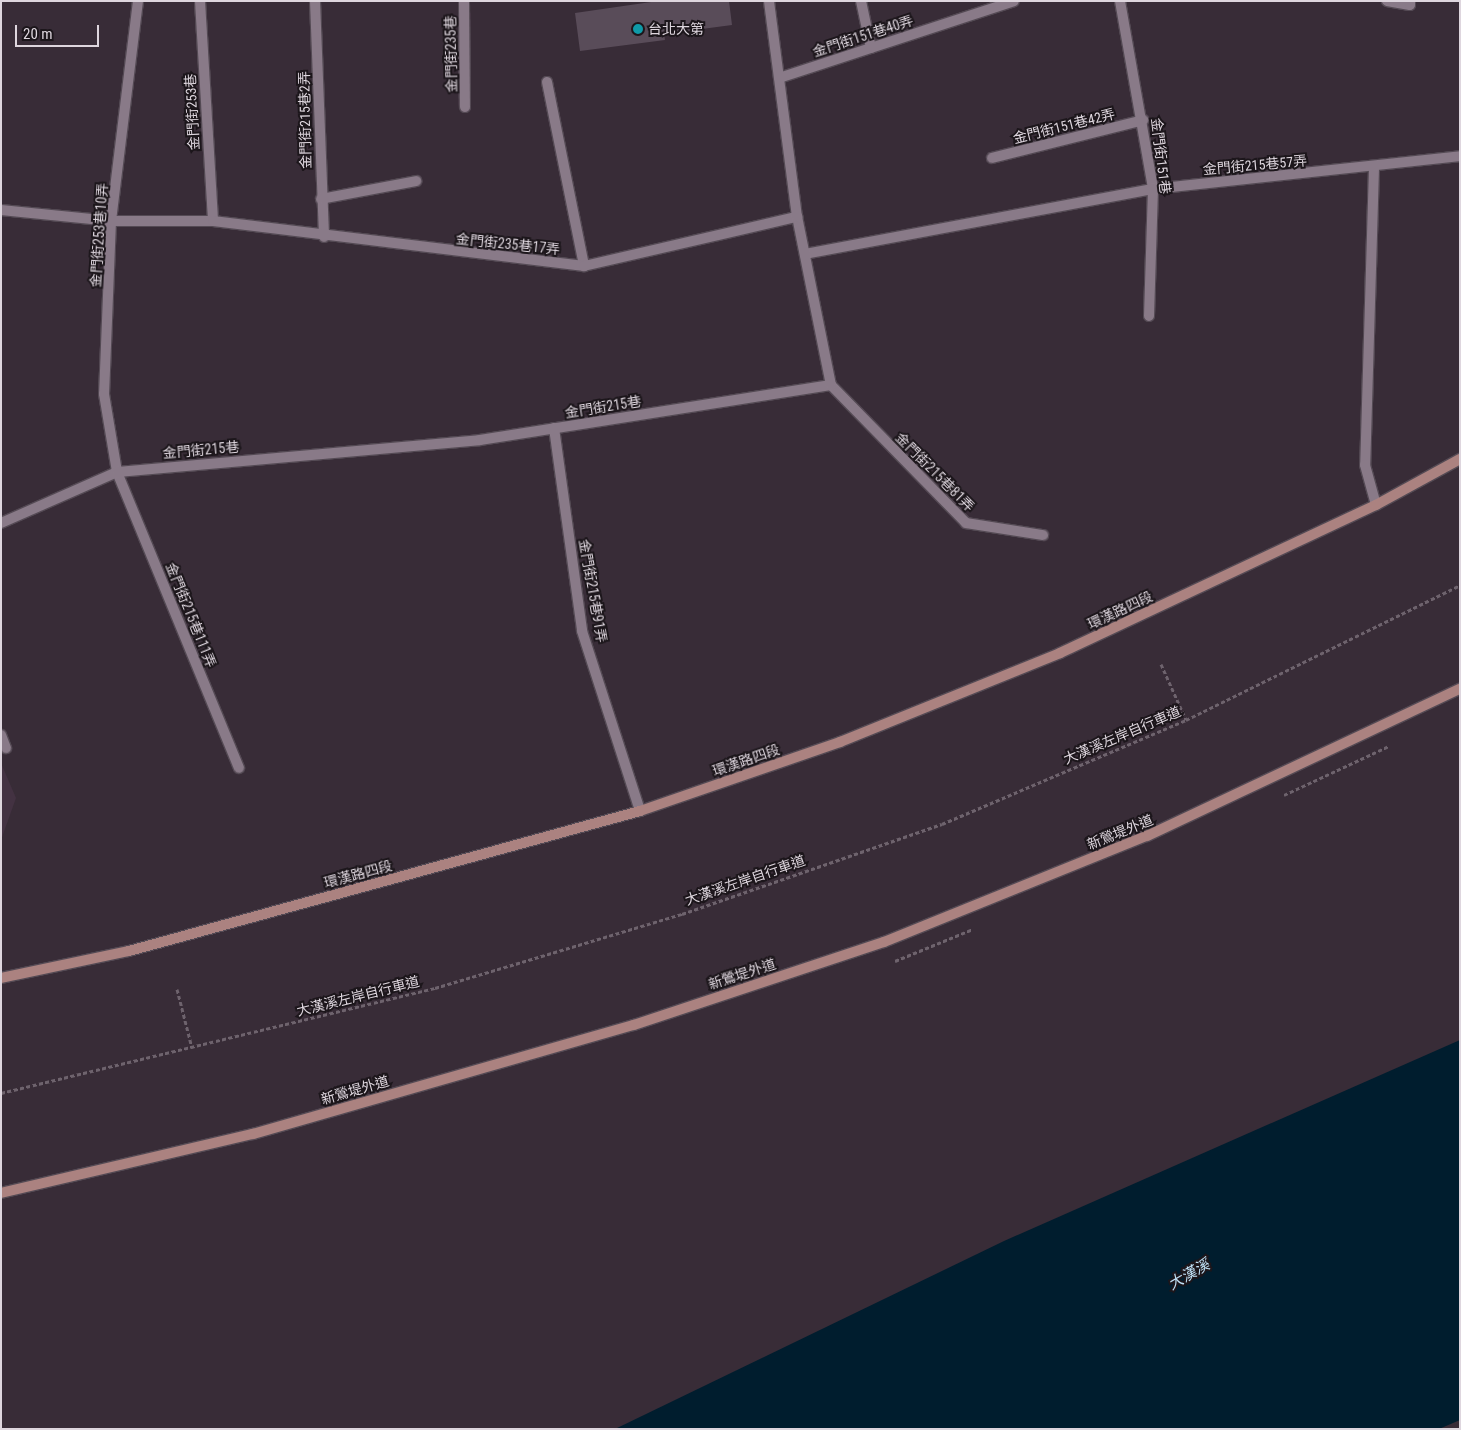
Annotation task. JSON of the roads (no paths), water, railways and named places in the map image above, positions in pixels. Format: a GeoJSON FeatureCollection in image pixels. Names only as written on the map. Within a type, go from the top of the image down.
{"type":"FeatureCollection","features":[{"type":"Feature","properties":{"kind":"street","name":"環漢路四段"},"geometry":{"type":"LineString","coordinates":[[1,978],[129,950],[640,811],[840,742],[1060,653],[1376,505],[1460,459]]}},
{"type":"Feature","properties":{"kind":"street","name":"新鶯堤外道"},"geometry":{"type":"LineString","coordinates":[[1,1194],[253,1134],[634,1025],[884,942],[1147,836],[1460,689]]}},
{"type":"Feature","properties":{"kind":"lane","name":"金門街253巷10弄"},"geometry":{"type":"LineString","coordinates":[[117,472],[104,394],[111,221],[138,1]]}},
{"type":"Feature","properties":{"kind":"lane","name":"金門街253巷"},"geometry":{"type":"LineString","coordinates":[[200,1],[213,221]]}},
{"type":"Feature","properties":{"kind":"lane","name":"金門街215巷2弄"},"geometry":{"type":"LineString","coordinates":[[316,1],[320,199],[324,237]]}},
{"type":"Feature","properties":{"kind":"lane","name":"金門街235巷"},"geometry":{"type":"LineString","coordinates":[[464,1],[465,106]]}},
{"type":"Feature","properties":{"kind":"lane"},"geometry":{"type":"LineString","coordinates":[[768,1],[797,216],[831,385]]}},
{"type":"Feature","properties":{"kind":"lane"},"geometry":{"type":"LineString","coordinates":[[862,1],[871,48]]}},
{"type":"Feature","properties":{"kind":"lane","name":"金門街151巷40弄"},"geometry":{"type":"LineString","coordinates":[[778,78],[1014,1]]}},
{"type":"Feature","properties":{"kind":"lane","name":"金門街151巷"},"geometry":{"type":"LineString","coordinates":[[1120,1],[1153,189],[1149,316]]}},
{"type":"Feature","properties":{"kind":"lane"},"geometry":{"type":"LineString","coordinates":[[1387,1],[1410,3]]}},
{"type":"Feature","properties":{"kind":"lane"},"geometry":{"type":"LineString","coordinates":[[547,82],[584,266]]}},
{"type":"Feature","properties":{"kind":"lane","name":"金門街151巷42弄"},"geometry":{"type":"LineString","coordinates":[[992,158],[1142,120]]}},
{"type":"Feature","properties":{"kind":"lane","name":"金門街215巷57弄"},"geometry":{"type":"LineString","coordinates":[[804,254],[1153,189],[1374,168],[1460,156]]}},
{"type":"Feature","properties":{"kind":"lane"},"geometry":{"type":"LineString","coordinates":[[1374,168],[1366,465],[1376,505]]}},
{"type":"Feature","properties":{"kind":"lane"},"geometry":{"type":"LineString","coordinates":[[320,199],[416,181]]}},
{"type":"Feature","properties":{"kind":"lane","name":"金門街235巷17弄"},"geometry":{"type":"LineString","coordinates":[[1,210],[111,221],[213,221],[324,237],[584,266],[797,216]]}},
{"type":"Feature","properties":{"kind":"lane","name":"金門街215巷"},"geometry":{"type":"LineString","coordinates":[[1,523],[117,472],[480,440],[831,385]]}},
{"type":"Feature","properties":{"kind":"lane","name":"金門街215巷81弄"},"geometry":{"type":"LineString","coordinates":[[831,385],[966,523],[1042,535]]}},
{"type":"Feature","properties":{"kind":"lane","name":"金門街215巷91弄"},"geometry":{"type":"LineString","coordinates":[[554,428],[582,631],[640,811]]}},
{"type":"Feature","properties":{"kind":"lane","name":"金門街215巷111弄"},"geometry":{"type":"LineString","coordinates":[[117,472],[239,768]]}},
{"type":"Feature","properties":{"kind":"lane"},"geometry":{"type":"LineString","coordinates":[[1,735],[6,748]]}},
{"type":"Feature","properties":{"kind":"water","name":"大漢溪"},"geometry":{"type":"Polygon","coordinates":[[[1460,1040],[1460,1420],[1439,1429],[615,1429],[1004,1241],[1460,1040]]]}},
{"type":"Feature","properties":{"kind":"place","name":"台北大第"},"geometry":{"type":"Point","coordinates":[638,29]}}]}
